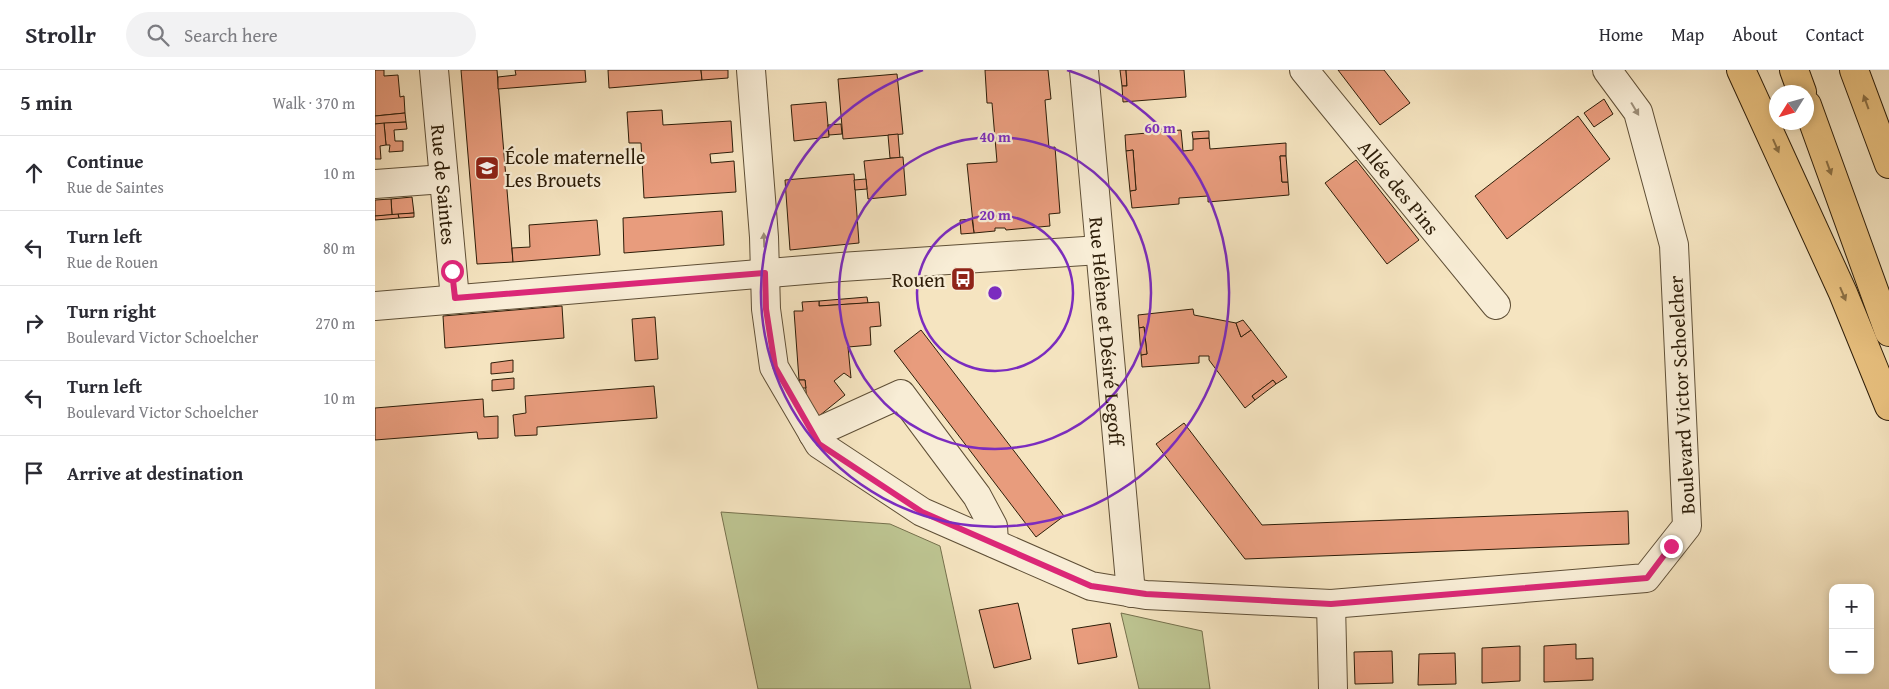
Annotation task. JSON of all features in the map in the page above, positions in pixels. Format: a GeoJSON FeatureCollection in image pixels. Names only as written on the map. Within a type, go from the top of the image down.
{"type":"FeatureCollection","features":[{"type":"Feature","properties":{"kind":"highway"},"geometry":{"type":"LineString","coordinates":[[1741,70],[1843,293],[1889,406]]}},
{"type":"Feature","properties":{"kind":"highway"},"geometry":{"type":"LineString","coordinates":[[1793,70],[1799,85]]}},
{"type":"Feature","properties":{"kind":"highway"},"geometry":{"type":"LineString","coordinates":[[1854,70],[1889,164]]}},
{"type":"Feature","properties":{"kind":"highway"},"geometry":{"type":"LineString","coordinates":[[1814,125],[1889,332]]}},
{"type":"Feature","properties":{"kind":"street","name":"Rue de Saintes"},"geometry":{"type":"LineString","coordinates":[[434,70],[455,298]]}},
{"type":"Feature","properties":{"kind":"street","name":"Boulevard Victor Schoelcher"},"geometry":{"type":"LineString","coordinates":[[751,70],[764,238],[766,309],[775,367],[819,444],[922,512],[1091,586],[1131,593],[1331,604],[1647,578],[1687,526],[1674,246],[1638,112],[1607,70]]}},
{"type":"Feature","properties":{"kind":"street","name":"Rue Hélène et Désiré Legoff"},"geometry":{"type":"LineString","coordinates":[[1084,70],[1131,593]]}},
{"type":"Feature","properties":{"kind":"street","name":"Allée des Pins"},"geometry":{"type":"LineString","coordinates":[[1304,70],[1496,305]]}},
{"type":"Feature","properties":{"kind":"street"},"geometry":{"type":"LineString","coordinates":[[375,184],[444,179]]}},
{"type":"Feature","properties":{"kind":"street"},"geometry":{"type":"LineString","coordinates":[[375,306],[765,273],[1100,250]]}},
{"type":"Feature","properties":{"kind":"street"},"geometry":{"type":"LineString","coordinates":[[813,434],[901,394],[977,496],[993,526],[994,543]]}},
{"type":"Feature","properties":{"kind":"street"},"geometry":{"type":"LineString","coordinates":[[1331,604],[1333,689]]}},
{"type":"Feature","properties":{"kind":"green space"},"geometry":{"type":"Polygon","coordinates":[[[721,512],[890,524],[940,546],[971,689],[758,689],[721,512]]]}},
{"type":"Feature","properties":{"kind":"green space"},"geometry":{"type":"Polygon","coordinates":[[[1121,613],[1202,631],[1210,689],[1139,689],[1121,613]]]}},
{"type":"Feature","properties":{"kind":"building"},"geometry":{"type":"Polygon","coordinates":[[[375,70],[384,70],[384,76],[398,75],[400,97],[404,96],[405,113],[375,116],[375,70]]]}},
{"type":"Feature","properties":{"kind":"building","name":"École maternelle Les Brouets"},"geometry":{"type":"Polygon","coordinates":[[[461,70],[497,70],[513,262],[477,264],[461,70]]]}},
{"type":"Feature","properties":{"kind":"building"},"geometry":{"type":"Polygon","coordinates":[[[515,70],[585,70],[586,82],[498,89],[498,77],[516,75],[515,70]]]}},
{"type":"Feature","properties":{"kind":"building"},"geometry":{"type":"Polygon","coordinates":[[[608,70],[701,70],[702,80],[609,88],[608,70]]]}},
{"type":"Feature","properties":{"kind":"building"},"geometry":{"type":"Polygon","coordinates":[[[701,70],[728,70],[728,78],[702,80],[701,70]]]}},
{"type":"Feature","properties":{"kind":"building"},"geometry":{"type":"Polygon","coordinates":[[[985,70],[1048,70],[1051,99],[1045,100],[1049,148],[1055,147],[1060,213],[1049,214],[1050,226],[1006,230],[1005,228],[995,228],[995,231],[974,233],[967,164],[997,162],[992,103],[987,103],[985,70]]]}},
{"type":"Feature","properties":{"kind":"building"},"geometry":{"type":"Polygon","coordinates":[[[1120,70],[1126,70],[1127,86],[1122,86],[1120,70]]]}},
{"type":"Feature","properties":{"kind":"building"},"geometry":{"type":"Polygon","coordinates":[[[1126,70],[1184,70],[1186,97],[1123,102],[1122,86],[1127,86],[1126,70]]]}},
{"type":"Feature","properties":{"kind":"building"},"geometry":{"type":"Polygon","coordinates":[[[1338,70],[1384,70],[1410,103],[1380,125],[1338,70]]]}},
{"type":"Feature","properties":{"kind":"building"},"geometry":{"type":"Polygon","coordinates":[[[897,74],[903,134],[843,139],[838,79],[897,74]]]}},
{"type":"Feature","properties":{"kind":"building"},"geometry":{"type":"Polygon","coordinates":[[[1604,99],[1613,114],[1594,127],[1584,113],[1604,99]]]}},
{"type":"Feature","properties":{"kind":"building"},"geometry":{"type":"Polygon","coordinates":[[[826,102],[829,137],[794,141],[791,105],[826,102]]]}},
{"type":"Feature","properties":{"kind":"building"},"geometry":{"type":"Polygon","coordinates":[[[662,110],[663,125],[731,121],[733,152],[710,154],[711,163],[734,161],[736,192],[644,198],[641,143],[629,143],[627,112],[662,110]]]}},
{"type":"Feature","properties":{"kind":"building"},"geometry":{"type":"Polygon","coordinates":[[[405,113],[406,122],[375,124],[375,116],[405,113]]]}},
{"type":"Feature","properties":{"kind":"building"},"geometry":{"type":"Polygon","coordinates":[[[1578,116],[1610,159],[1507,239],[1475,196],[1578,116]]]}},
{"type":"Feature","properties":{"kind":"building"},"geometry":{"type":"Polygon","coordinates":[[[406,122],[407,129],[394,130],[395,141],[403,141],[403,151],[389,152],[390,145],[386,145],[384,123],[406,122]]]}},
{"type":"Feature","properties":{"kind":"building"},"geometry":{"type":"Polygon","coordinates":[[[384,123],[386,145],[380,146],[381,159],[375,159],[375,124],[384,123]]]}},
{"type":"Feature","properties":{"kind":"building"},"geometry":{"type":"Polygon","coordinates":[[[841,124],[842,134],[829,135],[828,125],[841,124]]]}},
{"type":"Feature","properties":{"kind":"building"},"geometry":{"type":"Polygon","coordinates":[[[1181,130],[1183,151],[1193,150],[1193,139],[1209,138],[1210,149],[1286,143],[1286,156],[1280,156],[1282,182],[1288,182],[1289,195],[1208,202],[1208,196],[1179,198],[1179,204],[1132,208],[1130,191],[1136,190],[1133,150],[1126,151],[1125,135],[1181,130]]]}},
{"type":"Feature","properties":{"kind":"building"},"geometry":{"type":"Polygon","coordinates":[[[1209,131],[1209,138],[1193,139],[1192,132],[1209,131]]]}},
{"type":"Feature","properties":{"kind":"building"},"geometry":{"type":"Polygon","coordinates":[[[898,134],[900,158],[890,158],[888,135],[898,134]]]}},
{"type":"Feature","properties":{"kind":"building"},"geometry":{"type":"Polygon","coordinates":[[[1133,150],[1136,190],[1130,191],[1126,151],[1133,150]]]}},
{"type":"Feature","properties":{"kind":"building"},"geometry":{"type":"Polygon","coordinates":[[[1280,156],[1286,156],[1288,182],[1282,182],[1280,156]]]}},
{"type":"Feature","properties":{"kind":"building"},"geometry":{"type":"Polygon","coordinates":[[[903,157],[906,195],[868,199],[864,161],[903,157]]]}},
{"type":"Feature","properties":{"kind":"building"},"geometry":{"type":"Polygon","coordinates":[[[1356,160],[1419,240],[1387,264],[1325,183],[1356,160]]]}},
{"type":"Feature","properties":{"kind":"building"},"geometry":{"type":"Polygon","coordinates":[[[854,174],[859,243],[790,250],[785,180],[854,174]]]}},
{"type":"Feature","properties":{"kind":"building"},"geometry":{"type":"Polygon","coordinates":[[[866,179],[867,189],[855,190],[854,180],[866,179]]]}},
{"type":"Feature","properties":{"kind":"building"},"geometry":{"type":"Polygon","coordinates":[[[412,197],[414,213],[392,215],[391,199],[412,197]]]}},
{"type":"Feature","properties":{"kind":"building"},"geometry":{"type":"Polygon","coordinates":[[[391,199],[392,215],[375,216],[375,200],[391,199]]]}},
{"type":"Feature","properties":{"kind":"building"},"geometry":{"type":"Polygon","coordinates":[[[722,211],[724,245],[624,253],[623,218],[722,211]]]}},
{"type":"Feature","properties":{"kind":"building"},"geometry":{"type":"Polygon","coordinates":[[[414,213],[414,217],[399,218],[398,214],[414,213]]]}},
{"type":"Feature","properties":{"kind":"building"},"geometry":{"type":"Polygon","coordinates":[[[398,214],[399,218],[375,220],[375,216],[398,214]]]}},
{"type":"Feature","properties":{"kind":"building"},"geometry":{"type":"Polygon","coordinates":[[[972,219],[974,233],[961,234],[960,220],[972,219]]]}},
{"type":"Feature","properties":{"kind":"building"},"geometry":{"type":"Polygon","coordinates":[[[597,220],[600,255],[513,262],[512,248],[530,247],[529,225],[597,220]]]}},
{"type":"Feature","properties":{"kind":"building"},"geometry":{"type":"Polygon","coordinates":[[[867,297],[868,303],[819,306],[819,301],[867,297]]]}},
{"type":"Feature","properties":{"kind":"building"},"geometry":{"type":"Polygon","coordinates":[[[819,301],[819,306],[879,302],[881,326],[870,327],[871,345],[848,347],[851,378],[844,373],[834,381],[845,395],[819,416],[807,402],[805,380],[799,380],[794,311],[803,311],[802,302],[819,301]]]}},
{"type":"Feature","properties":{"kind":"building"},"geometry":{"type":"Polygon","coordinates":[[[562,306],[564,338],[445,348],[443,316],[562,306]]]}},
{"type":"Feature","properties":{"kind":"building"},"geometry":{"type":"Polygon","coordinates":[[[1193,309],[1194,315],[1236,323],[1241,337],[1251,330],[1287,377],[1276,384],[1273,380],[1252,396],[1255,400],[1245,408],[1209,360],[1209,356],[1199,356],[1199,363],[1142,367],[1141,355],[1147,354],[1144,327],[1139,328],[1138,315],[1193,309]]]}},
{"type":"Feature","properties":{"kind":"building"},"geometry":{"type":"Polygon","coordinates":[[[655,317],[658,359],[635,361],[632,319],[655,317]]]}},
{"type":"Feature","properties":{"kind":"building"},"geometry":{"type":"Polygon","coordinates":[[[1243,320],[1251,330],[1241,337],[1236,323],[1243,320]]]}},
{"type":"Feature","properties":{"kind":"building"},"geometry":{"type":"Polygon","coordinates":[[[1144,327],[1147,354],[1141,355],[1139,328],[1144,327]]]}},
{"type":"Feature","properties":{"kind":"building"},"geometry":{"type":"Polygon","coordinates":[[[921,330],[1064,516],[1036,537],[894,351],[921,330]]]}},
{"type":"Feature","properties":{"kind":"building"},"geometry":{"type":"Polygon","coordinates":[[[513,360],[513,372],[491,374],[491,363],[513,360]]]}},
{"type":"Feature","properties":{"kind":"building"},"geometry":{"type":"Polygon","coordinates":[[[514,378],[514,389],[492,391],[492,380],[514,378]]]}},
{"type":"Feature","properties":{"kind":"building"},"geometry":{"type":"Polygon","coordinates":[[[799,380],[805,380],[806,388],[800,388],[799,380]]]}},
{"type":"Feature","properties":{"kind":"building"},"geometry":{"type":"Polygon","coordinates":[[[1273,380],[1276,384],[1255,400],[1252,396],[1273,380]]]}},
{"type":"Feature","properties":{"kind":"building"},"geometry":{"type":"Polygon","coordinates":[[[654,386],[657,418],[537,427],[537,435],[515,436],[513,415],[526,413],[525,396],[654,386]]]}},
{"type":"Feature","properties":{"kind":"building"},"geometry":{"type":"Polygon","coordinates":[[[483,399],[484,417],[498,416],[498,438],[478,439],[477,432],[375,440],[375,408],[483,399]]]}},
{"type":"Feature","properties":{"kind":"building"},"geometry":{"type":"Polygon","coordinates":[[[1184,423],[1262,525],[1628,511],[1629,544],[1245,559],[1156,444],[1184,423]]]}},
{"type":"Feature","properties":{"kind":"building"},"geometry":{"type":"Polygon","coordinates":[[[1018,603],[1031,659],[994,668],[979,610],[1018,603]]]}},
{"type":"Feature","properties":{"kind":"building"},"geometry":{"type":"Polygon","coordinates":[[[1110,623],[1117,657],[1078,664],[1072,629],[1110,623]]]}},
{"type":"Feature","properties":{"kind":"building"},"geometry":{"type":"Polygon","coordinates":[[[1576,644],[1576,659],[1593,658],[1593,680],[1544,682],[1544,646],[1576,644]]]}},
{"type":"Feature","properties":{"kind":"building"},"geometry":{"type":"Polygon","coordinates":[[[1520,646],[1520,681],[1482,683],[1482,648],[1520,646]]]}},
{"type":"Feature","properties":{"kind":"building"},"geometry":{"type":"Polygon","coordinates":[[[1392,651],[1393,683],[1355,684],[1354,652],[1392,651]]]}},
{"type":"Feature","properties":{"kind":"building"},"geometry":{"type":"Polygon","coordinates":[[[1455,653],[1456,684],[1418,685],[1419,654],[1455,653]]]}},
{"type":"Feature","properties":{"kind":"place","name":"École maternelle Les Brouets"},"geometry":{"type":"Point","coordinates":[487,168]}},
{"type":"Feature","properties":{"kind":"place","name":"Rouen"},"geometry":{"type":"Point","coordinates":[963,279]}},
{"type":"Feature","properties":{"kind":"route"},"geometry":{"type":"LineString","coordinates":[[452,271],[455,298],[765,273],[766,309],[775,367],[819,444],[922,512],[1091,586],[1131,593],[1331,604],[1647,578],[1671,546]]}}]}
